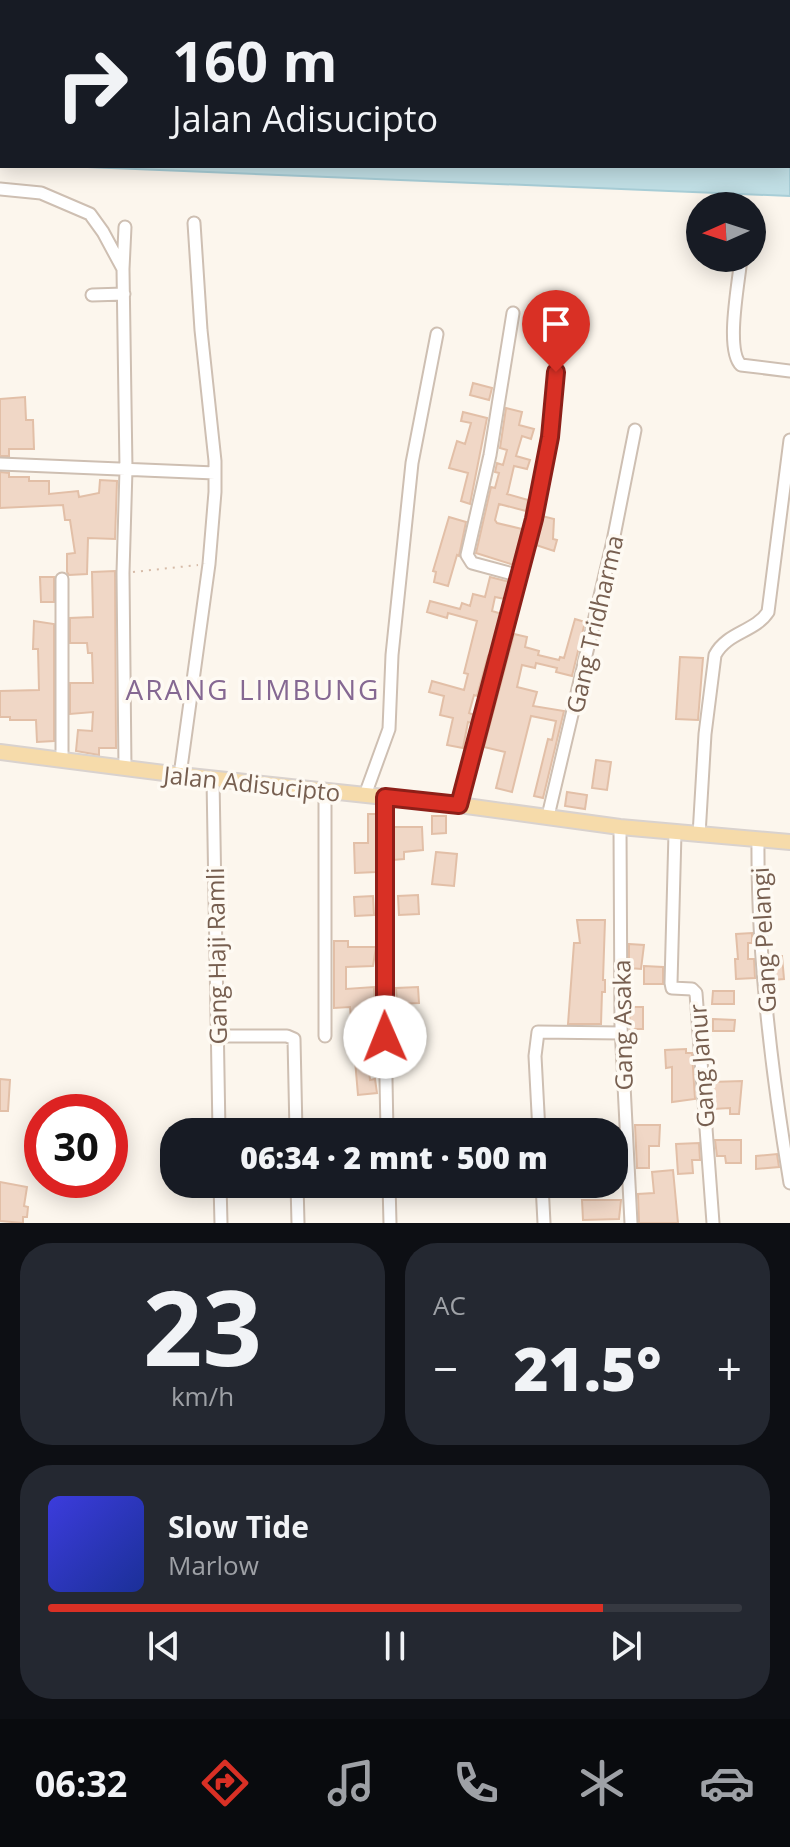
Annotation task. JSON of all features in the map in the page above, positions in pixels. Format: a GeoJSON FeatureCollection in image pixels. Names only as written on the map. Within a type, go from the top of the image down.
{"type":"FeatureCollection","features":[{"type":"Feature","properties":{"kind":"main road","name":"Jalan Adisucipto"},"geometry":{"type":"LineString","coordinates":[[0,752],[459,805],[620,827],[790,842]]}},
{"type":"Feature","properties":{"kind":"street"},"geometry":{"type":"LineString","coordinates":[[0,189],[41,193],[90,214],[123,269]]}},
{"type":"Feature","properties":{"kind":"street"},"geometry":{"type":"LineString","coordinates":[[180,775],[209,564],[215,473],[194,223]]}},
{"type":"Feature","properties":{"kind":"street"},"geometry":{"type":"LineString","coordinates":[[125,227],[125,768]]}},
{"type":"Feature","properties":{"kind":"street"},"geometry":{"type":"LineString","coordinates":[[740,272],[733,342],[735,361],[741,365],[790,371]]}},
{"type":"Feature","properties":{"kind":"street"},"geometry":{"type":"LineString","coordinates":[[92,295],[124,294]]}},
{"type":"Feature","properties":{"kind":"street"},"geometry":{"type":"LineString","coordinates":[[513,313],[490,455],[467,555],[472,563],[520,576]]}},
{"type":"Feature","properties":{"kind":"street"},"geometry":{"type":"LineString","coordinates":[[365,795],[389,729],[392,655],[412,463],[437,334]]}},
{"type":"Feature","properties":{"kind":"street"},"geometry":{"type":"LineString","coordinates":[[459,805],[520,576],[545,467],[556,372]]}},
{"type":"Feature","properties":{"kind":"street","name":"Gang Tridharma"},"geometry":{"type":"LineString","coordinates":[[548,816],[613,541],[635,430]]}},
{"type":"Feature","properties":{"kind":"street"},"geometry":{"type":"LineString","coordinates":[[699,835],[705,734],[715,655],[729,638],[762,621],[768,612],[790,440]]}},
{"type":"Feature","properties":{"kind":"street"},"geometry":{"type":"LineString","coordinates":[[0,464],[215,473]]}},
{"type":"Feature","properties":{"kind":"street"},"geometry":{"type":"LineString","coordinates":[[62,579],[62,760]]}},
{"type":"Feature","properties":{"kind":"street","name":"Gang Haji Ramli"},"geometry":{"type":"LineString","coordinates":[[213,779],[219,1118]]}},
{"type":"Feature","properties":{"kind":"street"},"geometry":{"type":"LineString","coordinates":[[325,791],[325,1036]]}},
{"type":"Feature","properties":{"kind":"street"},"geometry":{"type":"LineString","coordinates":[[385,797],[387,1118]]}},
{"type":"Feature","properties":{"kind":"street","name":"Gang Asaka"},"geometry":{"type":"LineString","coordinates":[[620,827],[621,1033],[631,1223]]}},
{"type":"Feature","properties":{"kind":"street","name":"Gang Janur"},"geometry":{"type":"LineString","coordinates":[[675,833],[671,983],[672,988],[692,989],[696,993],[713,1223]]}},
{"type":"Feature","properties":{"kind":"street","name":"Gang Pelangi"},"geometry":{"type":"LineString","coordinates":[[758,840],[762,965],[776,1101],[790,1183]]}},
{"type":"Feature","properties":{"kind":"street"},"geometry":{"type":"LineString","coordinates":[[538,1118],[535,1056],[538,1032],[621,1033]]}},
{"type":"Feature","properties":{"kind":"street"},"geometry":{"type":"LineString","coordinates":[[218,1036],[287,1036],[294,1039],[296,1118]]}},
{"type":"Feature","properties":{"kind":"street"},"geometry":{"type":"LineString","coordinates":[[220,1198],[221,1223]]}},
{"type":"Feature","properties":{"kind":"street"},"geometry":{"type":"LineString","coordinates":[[297,1198],[298,1223]]}},
{"type":"Feature","properties":{"kind":"street"},"geometry":{"type":"LineString","coordinates":[[389,1198],[390,1223]]}},
{"type":"Feature","properties":{"kind":"street"},"geometry":{"type":"LineString","coordinates":[[543,1198],[544,1223]]}},
{"type":"Feature","properties":{"kind":"path"},"geometry":{"type":"LineString","coordinates":[[123,573],[209,564]]}},
{"type":"Feature","properties":{"kind":"water"},"geometry":{"type":"Polygon","coordinates":[[[111,168],[790,168],[790,196],[766,195],[766,192],[693,192],[111,168]]]}},
{"type":"Feature","properties":{"kind":"building"},"geometry":{"type":"Polygon","coordinates":[[[473,383],[492,388],[489,400],[470,395],[473,383]]]}},
{"type":"Feature","properties":{"kind":"building"},"geometry":{"type":"Polygon","coordinates":[[[25,397],[26,420],[33,420],[34,449],[9,449],[9,456],[0,456],[0,399],[25,397]]]}},
{"type":"Feature","properties":{"kind":"building"},"geometry":{"type":"Polygon","coordinates":[[[506,408],[522,412],[519,425],[534,429],[531,439],[522,436],[516,456],[530,460],[527,469],[514,466],[507,494],[528,500],[526,511],[499,504],[495,520],[522,529],[514,565],[476,553],[491,487],[495,488],[499,473],[495,472],[497,463],[503,465],[507,450],[500,448],[506,408]]]}},
{"type":"Feature","properties":{"kind":"building"},"geometry":{"type":"Polygon","coordinates":[[[463,412],[487,418],[470,504],[461,501],[468,473],[449,468],[457,441],[465,444],[471,423],[461,421],[463,412]]]}},
{"type":"Feature","properties":{"kind":"building"},"geometry":{"type":"Polygon","coordinates":[[[0,472],[9,473],[9,477],[29,477],[29,481],[49,481],[49,494],[78,491],[79,497],[99,493],[100,480],[117,481],[115,539],[88,538],[87,574],[69,575],[67,572],[67,554],[75,553],[70,520],[65,520],[63,505],[0,508],[0,472]]]}},
{"type":"Feature","properties":{"kind":"building"},"geometry":{"type":"Polygon","coordinates":[[[542,516],[554,519],[553,539],[557,540],[554,551],[536,545],[542,516]]]}},
{"type":"Feature","properties":{"kind":"building"},"geometry":{"type":"Polygon","coordinates":[[[449,517],[466,522],[459,556],[448,586],[434,582],[436,572],[433,571],[449,517]]]}},
{"type":"Feature","properties":{"kind":"building"},"geometry":{"type":"Polygon","coordinates":[[[115,571],[116,748],[99,748],[99,755],[76,751],[78,730],[92,731],[93,712],[70,714],[70,683],[93,683],[92,653],[88,653],[87,643],[70,643],[70,618],[93,617],[92,572],[115,571]]]}},
{"type":"Feature","properties":{"kind":"building"},"geometry":{"type":"Polygon","coordinates":[[[40,577],[54,577],[54,602],[41,602],[40,577]]]}},
{"type":"Feature","properties":{"kind":"building"},"geometry":{"type":"Polygon","coordinates":[[[490,577],[510,582],[505,599],[495,597],[492,611],[502,614],[477,696],[474,695],[469,713],[475,715],[472,723],[468,722],[463,748],[447,745],[453,718],[440,715],[444,696],[429,692],[432,681],[464,690],[468,674],[464,673],[477,621],[448,613],[447,618],[427,612],[430,601],[460,609],[462,603],[470,606],[473,594],[485,597],[490,577]]]}},
{"type":"Feature","properties":{"kind":"building"},"geometry":{"type":"Polygon","coordinates":[[[575,619],[585,622],[572,676],[556,672],[557,668],[536,663],[535,668],[522,665],[517,687],[537,692],[533,706],[564,711],[543,798],[534,796],[548,739],[552,740],[556,721],[531,716],[512,792],[496,788],[505,752],[484,747],[514,634],[527,637],[525,647],[539,651],[538,655],[559,660],[560,657],[564,658],[575,619]]]}},
{"type":"Feature","properties":{"kind":"building"},"geometry":{"type":"Polygon","coordinates":[[[34,621],[54,624],[54,741],[37,742],[36,720],[0,717],[0,691],[39,690],[38,649],[33,649],[34,621]]]}},
{"type":"Feature","properties":{"kind":"building"},"geometry":{"type":"Polygon","coordinates":[[[680,657],[703,658],[698,720],[676,719],[680,657]]]}},
{"type":"Feature","properties":{"kind":"building"},"geometry":{"type":"Polygon","coordinates":[[[596,760],[611,762],[607,790],[592,788],[596,760]]]}},
{"type":"Feature","properties":{"kind":"building"},"geometry":{"type":"Polygon","coordinates":[[[567,792],[587,795],[585,809],[565,806],[567,792]]]}},
{"type":"Feature","properties":{"kind":"building"},"geometry":{"type":"Polygon","coordinates":[[[368,814],[376,814],[376,872],[355,873],[354,843],[368,843],[368,814]]]}},
{"type":"Feature","properties":{"kind":"building"},"geometry":{"type":"Polygon","coordinates":[[[432,816],[446,816],[446,833],[432,834],[432,816]]]}},
{"type":"Feature","properties":{"kind":"building"},"geometry":{"type":"Polygon","coordinates":[[[393,827],[422,827],[423,850],[404,852],[404,859],[393,860],[393,827]]]}},
{"type":"Feature","properties":{"kind":"building"},"geometry":{"type":"Polygon","coordinates":[[[436,852],[457,854],[454,886],[432,884],[436,852]]]}},
{"type":"Feature","properties":{"kind":"building"},"geometry":{"type":"Polygon","coordinates":[[[418,895],[419,914],[399,915],[398,896],[418,895]]]}},
{"type":"Feature","properties":{"kind":"building"},"geometry":{"type":"Polygon","coordinates":[[[373,896],[374,915],[355,916],[354,897],[373,896]]]}},
{"type":"Feature","properties":{"kind":"building"},"geometry":{"type":"Polygon","coordinates":[[[577,920],[605,920],[605,992],[602,992],[601,1024],[568,1024],[574,943],[580,943],[577,920]]]}},
{"type":"Feature","properties":{"kind":"building"},"geometry":{"type":"Polygon","coordinates":[[[752,933],[752,943],[748,943],[748,959],[754,959],[755,978],[736,979],[736,934],[752,933]]]}},
{"type":"Feature","properties":{"kind":"building"},"geometry":{"type":"Polygon","coordinates":[[[334,941],[348,941],[348,947],[376,947],[373,966],[346,967],[346,989],[374,987],[377,1062],[368,1062],[370,1080],[375,1079],[377,1093],[358,1095],[353,1037],[355,1019],[351,1019],[350,1007],[334,1008],[334,941]]]}},
{"type":"Feature","properties":{"kind":"building"},"geometry":{"type":"Polygon","coordinates":[[[629,944],[644,945],[641,969],[629,968],[629,944]]]}},
{"type":"Feature","properties":{"kind":"building"},"geometry":{"type":"Polygon","coordinates":[[[782,956],[784,979],[772,980],[770,957],[782,956]]]}},
{"type":"Feature","properties":{"kind":"building"},"geometry":{"type":"Polygon","coordinates":[[[644,966],[663,967],[663,984],[644,984],[644,966]]]}},
{"type":"Feature","properties":{"kind":"building"},"geometry":{"type":"Polygon","coordinates":[[[418,987],[419,1003],[397,1004],[396,988],[418,987]]]}},
{"type":"Feature","properties":{"kind":"building"},"geometry":{"type":"Polygon","coordinates":[[[713,991],[734,991],[734,1004],[712,1004],[713,991]]]}},
{"type":"Feature","properties":{"kind":"building"},"geometry":{"type":"Polygon","coordinates":[[[629,1007],[643,1007],[643,1029],[630,1029],[629,1007]]]}},
{"type":"Feature","properties":{"kind":"building"},"geometry":{"type":"Polygon","coordinates":[[[713,1019],[735,1020],[734,1031],[713,1031],[713,1019]]]}},
{"type":"Feature","properties":{"kind":"building"},"geometry":{"type":"Polygon","coordinates":[[[686,1049],[686,1053],[692,1053],[695,1099],[672,1102],[672,1067],[666,1068],[665,1050],[686,1049]]]}},
{"type":"Feature","properties":{"kind":"building"},"geometry":{"type":"Polygon","coordinates":[[[0,1079],[10,1080],[8,1111],[0,1111],[0,1079]]]}},
{"type":"Feature","properties":{"kind":"building"},"geometry":{"type":"Polygon","coordinates":[[[742,1081],[739,1114],[730,1114],[730,1108],[713,1109],[711,1082],[742,1081]]]}},
{"type":"Feature","properties":{"kind":"building"},"geometry":{"type":"Polygon","coordinates":[[[635,1125],[660,1125],[659,1146],[649,1146],[649,1168],[637,1168],[635,1125]]]}},
{"type":"Feature","properties":{"kind":"building"},"geometry":{"type":"Polygon","coordinates":[[[715,1140],[741,1140],[741,1163],[726,1163],[725,1156],[717,1156],[715,1140]]]}},
{"type":"Feature","properties":{"kind":"building"},"geometry":{"type":"Polygon","coordinates":[[[699,1143],[700,1160],[692,1160],[693,1173],[678,1174],[676,1144],[699,1143]]]}},
{"type":"Feature","properties":{"kind":"building"},"geometry":{"type":"Polygon","coordinates":[[[777,1154],[779,1167],[756,1169],[756,1156],[777,1154]]]}},
{"type":"Feature","properties":{"kind":"building"},"geometry":{"type":"Polygon","coordinates":[[[673,1170],[678,1223],[639,1223],[638,1194],[654,1193],[652,1172],[673,1170]]]}},
{"type":"Feature","properties":{"kind":"building"},"geometry":{"type":"Polygon","coordinates":[[[0,1182],[24,1186],[24,1206],[28,1207],[23,1223],[0,1221],[0,1182]]]}},
{"type":"Feature","properties":{"kind":"building"},"geometry":{"type":"Polygon","coordinates":[[[582,1200],[621,1200],[619,1219],[583,1220],[582,1200]]]}},
{"type":"Feature","properties":{"kind":"district","name":"ARANG LIMBUNG"},"geometry":{"type":"Point","coordinates":[253,689]}},
{"type":"Feature","properties":{"kind":"route"},"geometry":{"type":"LineString","coordinates":[[385,1037],[385,797],[459,805],[534,519],[550,437],[556,372]]}}]}
